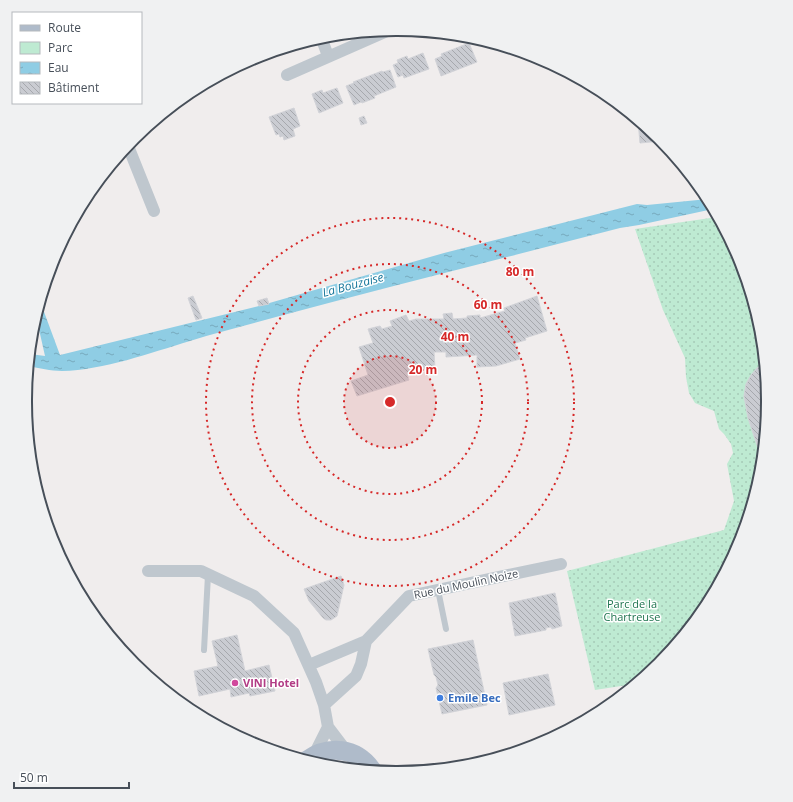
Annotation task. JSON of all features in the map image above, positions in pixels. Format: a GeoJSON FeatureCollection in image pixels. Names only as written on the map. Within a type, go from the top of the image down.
{"type":"FeatureCollection","features":[{"type":"Feature","properties":{"kind":"main road"},"geometry":{"type":"LineString","coordinates":[[315,756],[325,751],[336,750],[358,756],[368,764]]}},
{"type":"Feature","properties":{"kind":"street"},"geometry":{"type":"LineString","coordinates":[[287,75],[369,37]]}},
{"type":"Feature","properties":{"kind":"street"},"geometry":{"type":"LineString","coordinates":[[324,44],[328,56]]}},
{"type":"Feature","properties":{"kind":"street"},"geometry":{"type":"LineString","coordinates":[[130,152],[154,211]]}},
{"type":"Feature","properties":{"kind":"street","name":"Rue du Moulin Noize"},"geometry":{"type":"LineString","coordinates":[[308,665],[366,641],[409,596],[561,564]]}},
{"type":"Feature","properties":{"kind":"street"},"geometry":{"type":"LineString","coordinates":[[148,571],[201,572],[254,596],[294,633],[316,682],[324,706],[328,727],[347,752]]}},
{"type":"Feature","properties":{"kind":"street"},"geometry":{"type":"LineString","coordinates":[[324,706],[356,676],[361,664],[366,641]]}},
{"type":"Feature","properties":{"kind":"street"},"geometry":{"type":"LineString","coordinates":[[312,755],[328,727]]}},
{"type":"Feature","properties":{"kind":"lane"},"geometry":{"type":"LineString","coordinates":[[204,650],[208,575]]}},
{"type":"Feature","properties":{"kind":"lane"},"geometry":{"type":"LineString","coordinates":[[438,590],[446,629]]}},
{"type":"Feature","properties":{"kind":"green space","name":"Parc de la Chartreuse"},"geometry":{"type":"Polygon","coordinates":[[[711,218],[712,219],[742,284],[754,330],[758,353],[761,401],[758,449],[749,495],[742,518],[723,562],[700,604],[671,641],[637,675],[624,686],[595,690],[567,571],[724,530],[734,501],[727,464],[733,453],[731,444],[719,429],[714,411],[695,403],[689,393],[685,358],[663,310],[635,229],[711,218]]]}},
{"type":"Feature","properties":{"kind":"water","name":"La Bouzaise"},"geometry":{"type":"Polygon","coordinates":[[[701,200],[707,210],[620,228],[405,283],[222,332],[143,356],[94,368],[62,371],[34,367],[35,355],[45,356],[39,330],[43,310],[60,355],[259,306],[444,253],[637,204],[647,205],[701,200]]]}},
{"type":"Feature","properties":{"kind":"building"},"geometry":{"type":"Polygon","coordinates":[[[467,44],[470,44],[477,62],[441,76],[435,59],[442,56],[441,54],[467,44]]]}},
{"type":"Feature","properties":{"kind":"building"},"geometry":{"type":"Polygon","coordinates":[[[423,53],[429,69],[404,78],[397,60],[407,56],[408,59],[423,53]]]}},
{"type":"Feature","properties":{"kind":"building"},"geometry":{"type":"Polygon","coordinates":[[[398,63],[403,75],[398,77],[393,65],[398,63]]]}},
{"type":"Feature","properties":{"kind":"building"},"geometry":{"type":"Polygon","coordinates":[[[390,70],[396,87],[374,96],[375,98],[354,105],[346,86],[382,71],[390,70]]]}},
{"type":"Feature","properties":{"kind":"building"},"geometry":{"type":"Polygon","coordinates":[[[337,88],[343,103],[319,113],[312,94],[322,90],[323,93],[337,88]]]}},
{"type":"Feature","properties":{"kind":"building"},"geometry":{"type":"Polygon","coordinates":[[[294,108],[300,126],[293,129],[295,136],[284,140],[283,136],[280,137],[279,134],[276,135],[269,117],[294,108]]]}},
{"type":"Feature","properties":{"kind":"building"},"geometry":{"type":"Polygon","coordinates":[[[364,116],[367,123],[361,125],[359,118],[364,116]]]}},
{"type":"Feature","properties":{"kind":"building"},"geometry":{"type":"Polygon","coordinates":[[[639,129],[653,142],[640,143],[639,129]]]}},
{"type":"Feature","properties":{"kind":"building"},"geometry":{"type":"Polygon","coordinates":[[[193,296],[202,318],[196,320],[188,298],[193,296]]]}},
{"type":"Feature","properties":{"kind":"building"},"geometry":{"type":"Polygon","coordinates":[[[537,296],[547,331],[515,343],[520,359],[496,366],[477,367],[477,355],[446,357],[446,352],[434,352],[435,368],[427,368],[407,374],[409,380],[357,396],[351,381],[368,375],[359,347],[373,343],[368,329],[380,326],[382,329],[392,326],[390,321],[406,315],[409,321],[416,319],[444,319],[443,314],[452,313],[453,319],[480,315],[480,318],[505,311],[504,308],[537,296]]]}},
{"type":"Feature","properties":{"kind":"building"},"geometry":{"type":"Polygon","coordinates":[[[267,298],[269,304],[259,306],[257,301],[267,298]]]}},
{"type":"Feature","properties":{"kind":"building"},"geometry":{"type":"Polygon","coordinates":[[[759,367],[761,401],[758,448],[748,418],[744,396],[746,384],[759,367]]]}},
{"type":"Feature","properties":{"kind":"building"},"geometry":{"type":"Polygon","coordinates":[[[341,576],[344,585],[337,616],[331,620],[326,620],[309,601],[304,589],[341,576]]]}},
{"type":"Feature","properties":{"kind":"building"},"geometry":{"type":"Polygon","coordinates":[[[555,593],[562,626],[552,629],[551,627],[546,628],[546,630],[515,636],[509,603],[555,593]]]}},
{"type":"Feature","properties":{"kind":"building"},"geometry":{"type":"Polygon","coordinates":[[[237,635],[245,671],[269,665],[275,691],[250,696],[249,693],[231,697],[230,689],[199,696],[194,671],[218,666],[212,641],[237,635]]]}},
{"type":"Feature","properties":{"kind":"building"},"geometry":{"type":"Polygon","coordinates":[[[473,640],[487,705],[442,714],[436,688],[438,685],[428,649],[473,640]]]}},
{"type":"Feature","properties":{"kind":"building"},"geometry":{"type":"Polygon","coordinates":[[[548,674],[555,705],[509,715],[503,683],[548,674]]]}},
{"type":"Feature","properties":{"kind":"place","name":"VINI Hotel"},"geometry":{"type":"Point","coordinates":[235,683]}},
{"type":"Feature","properties":{"kind":"place","name":"Emile Bec"},"geometry":{"type":"Point","coordinates":[440,698]}}]}
